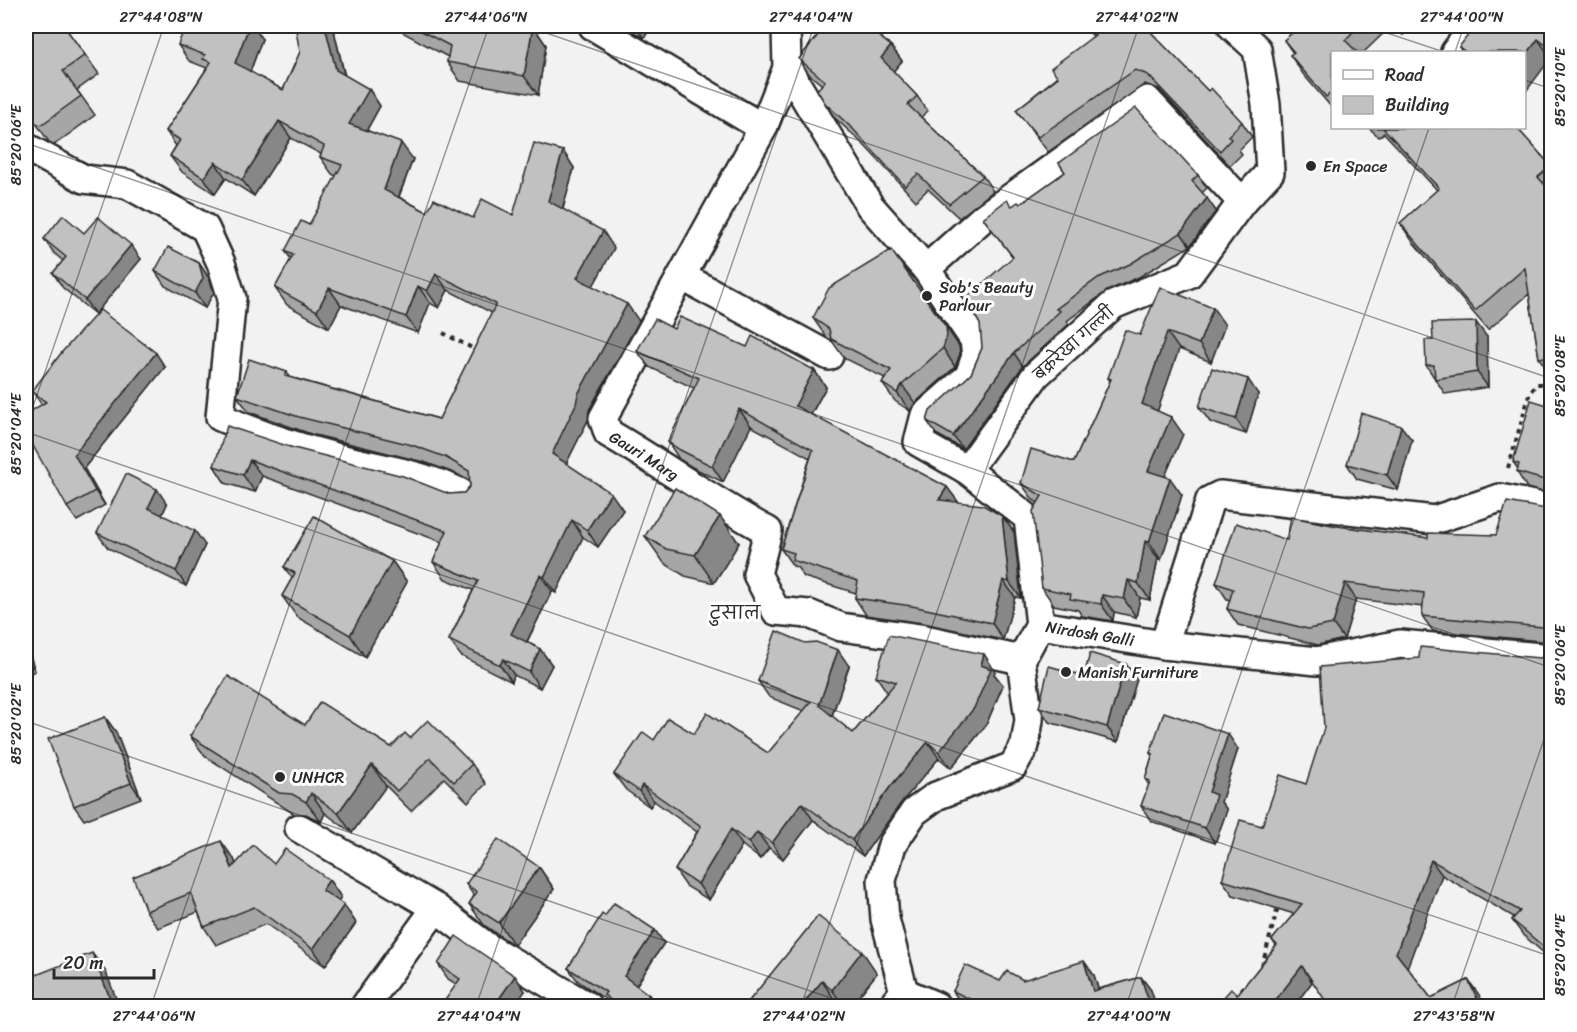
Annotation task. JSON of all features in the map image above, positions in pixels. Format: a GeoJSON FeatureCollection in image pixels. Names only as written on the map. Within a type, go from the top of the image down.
{"type":"FeatureCollection","features":[{"type":"Feature","properties":{"kind":"street"},"geometry":{"type":"LineString","coordinates":[[593,26],[763,128]]}},
{"type":"Feature","properties":{"kind":"street"},"geometry":{"type":"LineString","coordinates":[[786,26],[787,68],[870,206],[926,269],[974,340],[976,356],[969,376],[925,415],[918,442],[967,470],[1028,518],[1040,625]]}},
{"type":"Feature","properties":{"kind":"street","name":"बक्ररेखा गल्ली"},"geometry":{"type":"LineString","coordinates":[[967,470],[1036,375],[1113,305],[1189,274],[1242,202],[1270,172],[1266,104],[1257,49],[1232,26]]}},
{"type":"Feature","properties":{"kind":"street"},"geometry":{"type":"LineString","coordinates":[[1456,51],[1475,26]]}},
{"type":"Feature","properties":{"kind":"street","name":"Gauri Marg"},"geometry":{"type":"LineString","coordinates":[[787,68],[763,128],[683,277],[603,418],[608,433],[654,459],[735,514],[768,531],[757,574],[776,611],[809,614],[841,627],[920,638],[1021,660]]}},
{"type":"Feature","properties":{"kind":"street"},"geometry":{"type":"LineString","coordinates":[[926,269],[984,218],[1148,100],[1242,202]]}},
{"type":"Feature","properties":{"kind":"street"},"geometry":{"type":"LineString","coordinates":[[26,147],[84,179],[126,184],[205,228],[221,263],[232,298],[220,417],[258,434],[337,458],[422,476],[467,496]]}},
{"type":"Feature","properties":{"kind":"street"},"geometry":{"type":"LineString","coordinates":[[683,277],[829,356]]}},
{"type":"Feature","properties":{"kind":"street"},"geometry":{"type":"LineString","coordinates":[[1164,645],[1210,500],[1220,495],[1434,520],[1500,498],[1551,509]]}},
{"type":"Feature","properties":{"kind":"street","name":"Nirdosh Galli"},"geometry":{"type":"LineString","coordinates":[[1021,660],[1040,625],[1164,645],[1317,661],[1400,644],[1551,658]]}},
{"type":"Feature","properties":{"kind":"street"},"geometry":{"type":"LineString","coordinates":[[936,1006],[898,999],[885,919],[882,880],[892,844],[914,812],[936,796],[1013,766],[1025,745],[1029,720],[1021,660]]}},
{"type":"Feature","properties":{"kind":"street"},"geometry":{"type":"LineString","coordinates":[[299,828],[436,908],[487,947],[587,1006]]}},
{"type":"Feature","properties":{"kind":"street"},"geometry":{"type":"LineString","coordinates":[[365,1006],[436,908]]}},
{"type":"Feature","properties":{"kind":"path"},"geometry":{"type":"LineString","coordinates":[[443,333],[483,354]]}},
{"type":"Feature","properties":{"kind":"path"},"geometry":{"type":"LineString","coordinates":[[1500,498],[1530,392],[1537,384],[1551,384]]}},
{"type":"Feature","properties":{"kind":"path"},"geometry":{"type":"LineString","coordinates":[[1269,962],[1261,969],[1281,893]]}},
{"type":"Feature","properties":{"kind":"path"},"geometry":{"type":"LineString","coordinates":[[1230,999],[1253,977]]}},
{"type":"Feature","properties":{"kind":"building"},"geometry":{"type":"Polygon","coordinates":[[[26,26],[64,26],[85,55],[63,71],[81,96],[41,125],[36,123],[26,108],[26,26]]]}},
{"type":"Feature","properties":{"kind":"building"},"geometry":{"type":"Polygon","coordinates":[[[185,26],[249,26],[235,63],[283,90],[300,52],[295,26],[325,26],[336,70],[369,89],[349,124],[401,143],[384,190],[427,212],[434,199],[473,218],[482,199],[513,215],[534,143],[563,151],[548,201],[603,231],[577,278],[627,304],[578,394],[576,404],[552,454],[611,493],[587,530],[572,520],[544,577],[540,575],[511,634],[540,649],[529,672],[503,659],[500,665],[449,640],[478,581],[433,562],[447,531],[250,460],[243,475],[214,466],[227,426],[290,447],[403,476],[449,494],[464,493],[470,486],[469,471],[445,457],[412,445],[299,417],[237,396],[249,359],[287,372],[285,376],[439,419],[496,304],[436,274],[427,291],[418,286],[406,317],[329,288],[317,311],[275,288],[293,255],[285,251],[301,221],[309,225],[342,165],[320,157],[324,146],[279,121],[242,180],[215,162],[204,178],[170,156],[180,140],[166,131],[211,62],[203,59],[205,55],[178,45],[185,26]]]}},
{"type":"Feature","properties":{"kind":"building"},"geometry":{"type":"Polygon","coordinates":[[[412,26],[533,26],[524,76],[447,62],[450,46],[412,26]]]}},
{"type":"Feature","properties":{"kind":"building"},"geometry":{"type":"Polygon","coordinates":[[[825,26],[866,26],[891,46],[881,58],[917,96],[908,105],[983,176],[949,204],[918,174],[905,186],[853,129],[825,103],[817,90],[825,81],[799,59],[825,26]]]}},
{"type":"Feature","properties":{"kind":"building"},"geometry":{"type":"Polygon","coordinates":[[[1086,26],[1145,26],[1208,91],[1211,88],[1242,122],[1228,136],[1231,139],[1220,151],[1148,75],[1135,70],[1038,137],[1016,110],[1058,77],[1051,68],[1095,35],[1086,26]]]}},
{"type":"Feature","properties":{"kind":"building"},"geometry":{"type":"Polygon","coordinates":[[[1300,26],[1359,26],[1345,40],[1356,51],[1331,51],[1331,93],[1326,97],[1290,55],[1294,52],[1284,40],[1300,26]]]}},
{"type":"Feature","properties":{"kind":"building"},"geometry":{"type":"Polygon","coordinates":[[[1475,26],[1551,26],[1551,49],[1538,39],[1526,55],[1526,51],[1465,51],[1459,47],[1475,26]]]}},
{"type":"Feature","properties":{"kind":"building"},"geometry":{"type":"Polygon","coordinates":[[[1136,108],[1198,175],[1192,181],[1207,198],[1181,233],[1130,264],[1098,278],[1056,309],[1060,311],[1014,353],[953,436],[927,421],[930,411],[971,374],[982,348],[980,324],[965,299],[1013,257],[983,218],[1007,200],[1012,206],[1018,202],[1020,204],[1065,172],[1059,163],[1136,108]]]}},
{"type":"Feature","properties":{"kind":"building"},"geometry":{"type":"Polygon","coordinates":[[[1384,129],[1518,129],[1551,166],[1538,177],[1551,192],[1551,356],[1539,358],[1525,268],[1475,311],[1400,223],[1439,188],[1384,129]]]}},
{"type":"Feature","properties":{"kind":"building"},"geometry":{"type":"Polygon","coordinates":[[[63,215],[84,233],[98,217],[131,245],[85,300],[53,273],[66,257],[44,239],[63,215]]]}},
{"type":"Feature","properties":{"kind":"building"},"geometry":{"type":"Polygon","coordinates":[[[168,247],[199,263],[203,278],[195,293],[155,271],[168,247]]]}},
{"type":"Feature","properties":{"kind":"building"},"geometry":{"type":"Polygon","coordinates":[[[891,250],[946,327],[947,336],[943,348],[902,385],[897,393],[882,383],[891,370],[831,339],[829,329],[813,318],[829,288],[891,250]]]}},
{"type":"Feature","properties":{"kind":"building"},"geometry":{"type":"Polygon","coordinates":[[[1160,287],[1213,308],[1199,344],[1167,332],[1142,404],[1171,417],[1148,471],[1170,478],[1149,542],[1145,541],[1138,583],[1128,580],[1124,599],[1102,595],[1101,604],[1070,599],[1071,594],[1042,588],[1033,511],[1042,496],[1021,483],[1031,449],[1074,462],[1111,379],[1108,378],[1125,330],[1140,335],[1160,287]]]}},
{"type":"Feature","properties":{"kind":"building"},"geometry":{"type":"Polygon","coordinates":[[[100,310],[156,353],[74,454],[95,491],[67,507],[26,433],[26,414],[46,402],[32,391],[62,352],[100,310]]]}},
{"type":"Feature","properties":{"kind":"building"},"geometry":{"type":"Polygon","coordinates":[[[680,317],[747,347],[752,336],[814,370],[795,406],[947,487],[939,500],[983,505],[1002,516],[1009,582],[1003,580],[992,623],[912,606],[855,598],[858,581],[792,560],[794,553],[781,549],[813,450],[739,409],[712,466],[668,442],[699,378],[637,351],[655,319],[674,329],[680,317]]]}},
{"type":"Feature","properties":{"kind":"building"},"geometry":{"type":"Polygon","coordinates":[[[1476,322],[1477,372],[1435,379],[1434,365],[1426,365],[1425,340],[1433,340],[1432,323],[1476,322]]]}},
{"type":"Feature","properties":{"kind":"building"},"geometry":{"type":"Polygon","coordinates":[[[1212,368],[1248,379],[1236,419],[1199,407],[1212,368]]]}},
{"type":"Feature","properties":{"kind":"building"},"geometry":{"type":"Polygon","coordinates":[[[1531,400],[1551,406],[1551,482],[1517,472],[1519,464],[1513,462],[1531,400]]]}},
{"type":"Feature","properties":{"kind":"building"},"geometry":{"type":"Polygon","coordinates":[[[1361,413],[1401,426],[1387,475],[1347,464],[1361,413]]]}},
{"type":"Feature","properties":{"kind":"building"},"geometry":{"type":"Polygon","coordinates":[[[126,474],[157,489],[148,508],[195,531],[176,571],[97,533],[126,474]]]}},
{"type":"Feature","properties":{"kind":"building"},"geometry":{"type":"Polygon","coordinates":[[[675,488],[720,516],[695,555],[666,549],[645,536],[675,488]]]}},
{"type":"Feature","properties":{"kind":"building"},"geometry":{"type":"Polygon","coordinates":[[[1507,502],[1546,509],[1551,505],[1551,630],[1543,627],[1422,616],[1424,593],[1345,583],[1333,624],[1308,629],[1227,609],[1233,589],[1216,583],[1236,523],[1287,540],[1291,517],[1337,526],[1428,538],[1428,533],[1496,535],[1507,502]]]}},
{"type":"Feature","properties":{"kind":"building"},"geometry":{"type":"Polygon","coordinates":[[[314,516],[392,561],[350,635],[282,596],[295,573],[284,567],[314,516]]]}},
{"type":"Feature","properties":{"kind":"building"},"geometry":{"type":"Polygon","coordinates":[[[776,631],[805,643],[816,642],[838,650],[819,705],[853,733],[896,682],[876,676],[889,635],[984,654],[981,665],[991,669],[974,708],[939,752],[928,742],[890,787],[852,840],[802,803],[772,843],[757,832],[749,843],[731,829],[698,884],[675,870],[701,826],[642,785],[639,791],[614,774],[643,732],[654,740],[668,718],[694,734],[707,713],[768,753],[811,702],[758,681],[776,631]]]}},
{"type":"Feature","properties":{"kind":"building"},"geometry":{"type":"Polygon","coordinates":[[[1420,647],[1540,658],[1551,653],[1551,953],[1512,920],[1520,911],[1431,860],[1396,953],[1431,998],[1468,980],[1481,1006],[1329,1006],[1302,966],[1271,1006],[1216,1006],[1231,989],[1237,995],[1277,945],[1272,940],[1302,904],[1222,880],[1240,820],[1262,826],[1280,775],[1306,784],[1324,728],[1320,667],[1419,658],[1420,647]]]}},
{"type":"Feature","properties":{"kind":"building"},"geometry":{"type":"Polygon","coordinates":[[[1090,653],[1126,664],[1107,727],[1039,707],[1049,666],[1084,676],[1090,653]]]}},
{"type":"Feature","properties":{"kind":"building"},"geometry":{"type":"Polygon","coordinates":[[[228,676],[305,725],[320,702],[391,747],[405,733],[410,738],[428,720],[472,764],[454,782],[430,758],[397,791],[372,765],[338,813],[311,793],[306,802],[292,794],[279,793],[190,736],[228,676]]]}},
{"type":"Feature","properties":{"kind":"building"},"geometry":{"type":"Polygon","coordinates":[[[1164,712],[1228,734],[1209,792],[1216,795],[1205,828],[1141,806],[1150,781],[1145,779],[1153,754],[1150,753],[1164,712]]]}},
{"type":"Feature","properties":{"kind":"building"},"geometry":{"type":"Polygon","coordinates":[[[105,717],[131,783],[74,806],[48,739],[105,717]]]}},
{"type":"Feature","properties":{"kind":"building"},"geometry":{"type":"Polygon","coordinates":[[[498,839],[539,867],[499,923],[469,904],[477,892],[466,884],[498,839]]]}},
{"type":"Feature","properties":{"kind":"building"},"geometry":{"type":"Polygon","coordinates":[[[221,841],[232,868],[253,845],[274,864],[285,849],[329,880],[322,890],[344,905],[313,949],[254,907],[204,927],[191,893],[146,911],[133,877],[221,841]]]}},
{"type":"Feature","properties":{"kind":"building"},"geometry":{"type":"Polygon","coordinates":[[[614,903],[655,930],[624,976],[649,995],[640,1006],[619,1006],[604,995],[606,992],[568,968],[602,914],[605,916],[614,903]]]}},
{"type":"Feature","properties":{"kind":"building"},"geometry":{"type":"Polygon","coordinates":[[[818,916],[862,951],[832,990],[822,981],[801,1006],[745,1006],[818,916]]]}},
{"type":"Feature","properties":{"kind":"building"},"geometry":{"type":"Polygon","coordinates":[[[456,936],[515,976],[494,1006],[441,1006],[460,979],[438,964],[456,936]]]}},
{"type":"Feature","properties":{"kind":"building"},"geometry":{"type":"Polygon","coordinates":[[[92,953],[113,1006],[26,1006],[26,979],[92,953]]]}},
{"type":"Feature","properties":{"kind":"building"},"geometry":{"type":"Polygon","coordinates":[[[1084,961],[1093,991],[1141,977],[1150,1006],[984,1006],[953,991],[965,965],[1000,981],[1007,971],[1023,980],[1084,961]]]}},
{"type":"Feature","properties":{"kind":"place","name":"En Space"},"geometry":{"type":"Point","coordinates":[1311,166]}},
{"type":"Feature","properties":{"kind":"place","name":"Sob's Beauty Parlour"},"geometry":{"type":"Point","coordinates":[927,296]}},
{"type":"Feature","properties":{"kind":"place","name":"Manish Furniture"},"geometry":{"type":"Point","coordinates":[1066,672]}},
{"type":"Feature","properties":{"kind":"place","name":"UNHCR"},"geometry":{"type":"Point","coordinates":[280,777]}},
{"type":"Feature","properties":{"kind":"district","name":"टुसाल"},"geometry":{"type":"Point","coordinates":[735,613]}}]}
